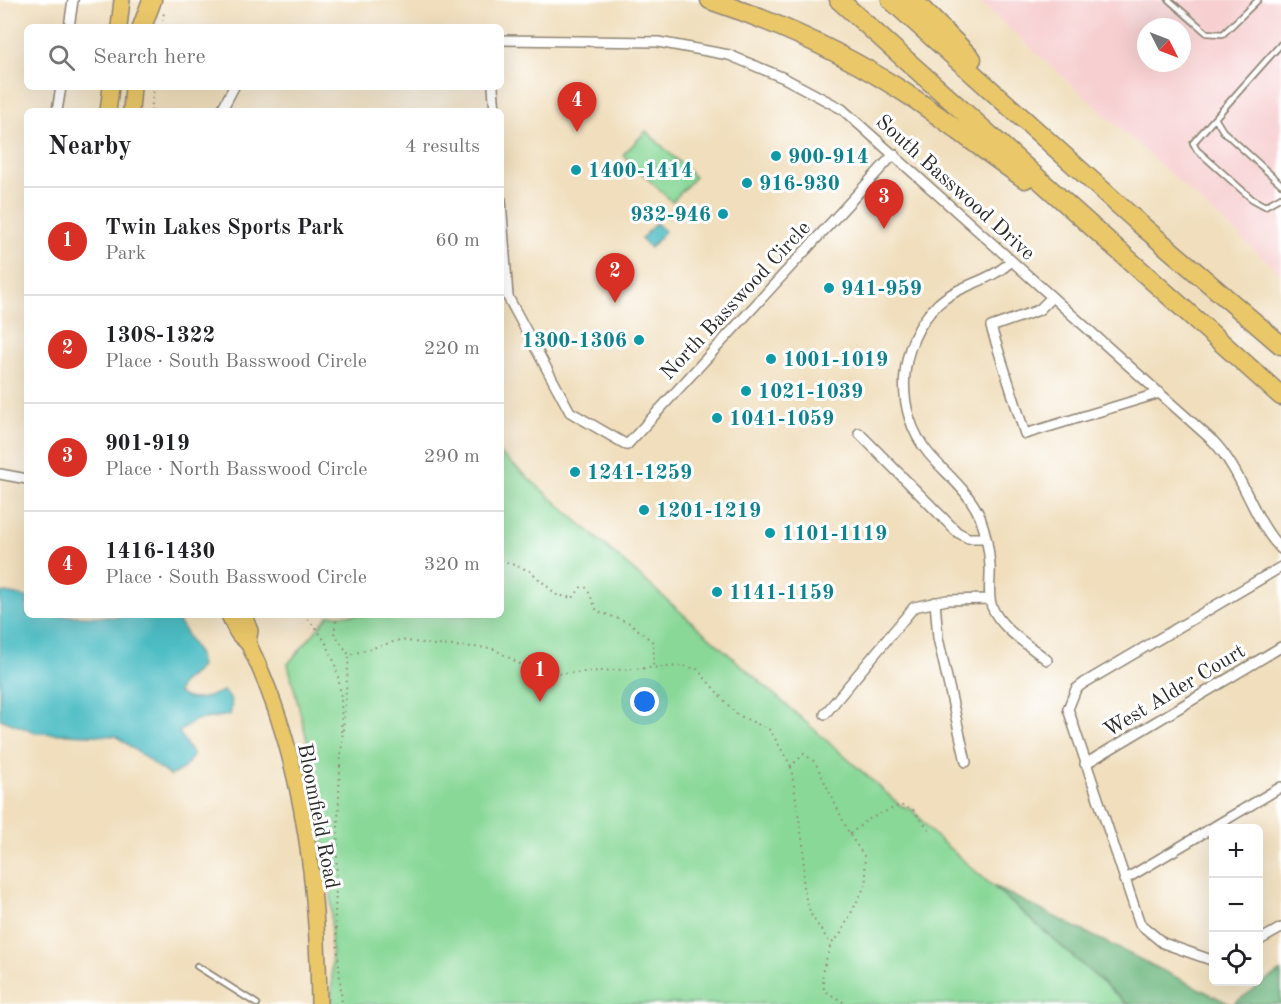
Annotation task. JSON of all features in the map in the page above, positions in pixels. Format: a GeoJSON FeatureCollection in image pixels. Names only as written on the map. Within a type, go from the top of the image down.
{"type":"FeatureCollection","features":[{"type":"Feature","properties":{"kind":"highway"},"geometry":{"type":"LineString","coordinates":[[143,24],[152,0]]}},
{"type":"Feature","properties":{"kind":"highway"},"geometry":{"type":"LineString","coordinates":[[710,0],[760,17],[843,56],[913,98],[1083,218]]}},
{"type":"Feature","properties":{"kind":"highway"},"geometry":{"type":"LineString","coordinates":[[839,0],[1281,396]]}},
{"type":"Feature","properties":{"kind":"highway"},"geometry":{"type":"LineString","coordinates":[[891,0],[1026,122],[1281,345]]}},
{"type":"Feature","properties":{"kind":"highway"},"geometry":{"type":"LineString","coordinates":[[913,0],[960,46],[1026,122]]}},
{"type":"Feature","properties":{"kind":"main road"},"geometry":{"type":"LineString","coordinates":[[119,24],[122,0]]}},
{"type":"Feature","properties":{"kind":"main road"},"geometry":{"type":"LineString","coordinates":[[142,24],[145,0]]}},
{"type":"Feature","properties":{"kind":"main road"},"geometry":{"type":"LineString","coordinates":[[108,108],[111,90]]}},
{"type":"Feature","properties":{"kind":"main road"},"geometry":{"type":"LineString","coordinates":[[131,108],[134,90]]}},
{"type":"Feature","properties":{"kind":"main road","name":"Bloomfield Road"},"geometry":{"type":"LineString","coordinates":[[230,618],[239,635],[248,642]]}},
{"type":"Feature","properties":{"kind":"main road","name":"Bloomfield Road"},"geometry":{"type":"LineString","coordinates":[[245,618],[250,631],[248,642],[285,747],[305,834],[314,893],[319,1004]]}},
{"type":"Feature","properties":{"kind":"street"},"geometry":{"type":"LineString","coordinates":[[69,24],[73,0]]}},
{"type":"Feature","properties":{"kind":"street","name":"South Basswood Drive"},"geometry":{"type":"LineString","coordinates":[[504,40],[657,42],[729,55],[784,78],[842,109],[1225,453],[1243,483],[1257,518],[1281,549]]}},
{"type":"Feature","properties":{"kind":"street"},"geometry":{"type":"LineString","coordinates":[[58,108],[60,90]]}},
{"type":"Feature","properties":{"kind":"street"},"geometry":{"type":"LineString","coordinates":[[223,108],[232,90]]}},
{"type":"Feature","properties":{"kind":"street"},"geometry":{"type":"LineString","coordinates":[[493,90],[495,108]]}},
{"type":"Feature","properties":{"kind":"street","name":"North Basswood Circle"},"geometry":{"type":"LineString","coordinates":[[504,242],[508,297],[570,412],[627,445],[894,154]]}},
{"type":"Feature","properties":{"kind":"street"},"geometry":{"type":"LineString","coordinates":[[1011,261],[1001,272],[960,289],[937,305],[915,336],[905,376],[907,407],[916,434],[929,454],[971,500],[986,538],[990,599],[1002,622],[1047,660]]}},
{"type":"Feature","properties":{"kind":"street"},"geometry":{"type":"LineString","coordinates":[[1051,298],[1039,310],[991,327],[1025,434],[1160,393]]}},
{"type":"Feature","properties":{"kind":"street"},"geometry":{"type":"LineString","coordinates":[[859,433],[957,532],[968,538],[986,538]]}},
{"type":"Feature","properties":{"kind":"street"},"geometry":{"type":"LineString","coordinates":[[0,474],[24,478]]}},
{"type":"Feature","properties":{"kind":"street"},"geometry":{"type":"LineString","coordinates":[[1209,959],[1163,943],[1149,934],[1137,917],[1069,716],[1070,702],[1076,689],[1281,567]]}},
{"type":"Feature","properties":{"kind":"street"},"geometry":{"type":"LineString","coordinates":[[825,714],[914,607],[935,602],[990,599]]}},
{"type":"Feature","properties":{"kind":"street"},"geometry":{"type":"LineString","coordinates":[[935,602],[938,638],[966,762]]}},
{"type":"Feature","properties":{"kind":"street","name":"West Alder Court"},"geometry":{"type":"LineString","coordinates":[[1085,764],[1281,647]]}},
{"type":"Feature","properties":{"kind":"street"},"geometry":{"type":"LineString","coordinates":[[1124,880],[1281,787]]}},
{"type":"Feature","properties":{"kind":"street"},"geometry":{"type":"LineString","coordinates":[[1263,938],[1281,928]]}},
{"type":"Feature","properties":{"kind":"lane"},"geometry":{"type":"LineString","coordinates":[[1169,0],[1207,33],[1223,34],[1257,0]]}},
{"type":"Feature","properties":{"kind":"lane"},"geometry":{"type":"LineString","coordinates":[[1281,44],[1193,143],[1197,150],[1252,199],[1265,206],[1281,197]]}},
{"type":"Feature","properties":{"kind":"lane"},"geometry":{"type":"LineString","coordinates":[[1215,118],[1223,130],[1281,184]]}},
{"type":"Feature","properties":{"kind":"lane"},"geometry":{"type":"LineString","coordinates":[[197,966],[257,1004]]}},
{"type":"Feature","properties":{"kind":"path"},"geometry":{"type":"LineString","coordinates":[[151,108],[154,90]]}},
{"type":"Feature","properties":{"kind":"path"},"geometry":{"type":"LineString","coordinates":[[504,561],[530,571],[557,595],[573,598],[582,586],[587,588],[597,611],[630,623],[654,643],[653,668]]}},
{"type":"Feature","properties":{"kind":"path"},"geometry":{"type":"LineString","coordinates":[[306,618],[324,640],[340,676],[342,697],[335,915],[342,1004]]}},
{"type":"Feature","properties":{"kind":"path"},"geometry":{"type":"LineString","coordinates":[[336,618],[334,633],[349,655],[340,766]]}},
{"type":"Feature","properties":{"kind":"path"},"geometry":{"type":"LineString","coordinates":[[349,655],[400,640],[435,645],[492,648],[527,668],[551,674],[683,666],[697,669],[736,714],[770,730],[791,766],[804,851],[803,890],[812,917],[831,944]]}},
{"type":"Feature","properties":{"kind":"path"},"geometry":{"type":"LineString","coordinates":[[791,766],[804,754],[814,762],[850,835],[864,856],[867,882],[840,934],[831,944],[822,973],[824,990],[846,1004]]}},
{"type":"Feature","properties":{"kind":"path"},"geometry":{"type":"LineString","coordinates":[[850,835],[867,820],[900,805],[912,810],[932,833]]}},
{"type":"Feature","properties":{"kind":"shaded area"},"geometry":{"type":"Polygon","coordinates":[[[978,0],[1281,0],[1281,274],[978,0]]]}},
{"type":"Feature","properties":{"kind":"green space"},"geometry":{"type":"Polygon","coordinates":[[[646,131],[695,177],[672,202],[623,155],[646,131]]]}},
{"type":"Feature","properties":{"kind":"green space"},"geometry":{"type":"Polygon","coordinates":[[[504,457],[900,805],[913,810],[932,833],[1127,1004],[332,1004],[331,895],[307,740],[288,664],[326,618],[504,618],[504,457]]]}},
{"type":"Feature","properties":{"kind":"green space"},"geometry":{"type":"Polygon","coordinates":[[[993,886],[1230,1004],[1127,1004],[993,886]]]}},
{"type":"Feature","properties":{"kind":"green space"},"geometry":{"type":"Polygon","coordinates":[[[1281,971],[1281,1004],[1233,1004],[1259,986],[1263,986],[1263,983],[1281,971]]]}},
{"type":"Feature","properties":{"kind":"water"},"geometry":{"type":"Polygon","coordinates":[[[656,223],[665,231],[650,248],[641,239],[656,223]]]}},
{"type":"Feature","properties":{"kind":"water"},"geometry":{"type":"Polygon","coordinates":[[[0,592],[24,596],[24,618],[177,618],[199,655],[201,667],[180,685],[178,693],[195,699],[206,698],[223,691],[231,702],[230,715],[196,720],[179,732],[193,756],[184,768],[170,776],[116,736],[37,733],[0,719],[0,592]]]}},
{"type":"Feature","properties":{"kind":"place","name":"1416-1430"},"geometry":{"type":"Point","coordinates":[577,132]}},
{"type":"Feature","properties":{"kind":"place","name":"900-914"},"geometry":{"type":"Point","coordinates":[776,156]}},
{"type":"Feature","properties":{"kind":"place","name":"1400-1414"},"geometry":{"type":"Point","coordinates":[576,170]}},
{"type":"Feature","properties":{"kind":"place","name":"916-930"},"geometry":{"type":"Point","coordinates":[747,183]}},
{"type":"Feature","properties":{"kind":"place","name":"932-946"},"geometry":{"type":"Point","coordinates":[723,214]}},
{"type":"Feature","properties":{"kind":"place","name":"901-919"},"geometry":{"type":"Point","coordinates":[884,229]}},
{"type":"Feature","properties":{"kind":"place","name":"941-959"},"geometry":{"type":"Point","coordinates":[829,288]}},
{"type":"Feature","properties":{"kind":"place","name":"1308-1322"},"geometry":{"type":"Point","coordinates":[615,303]}},
{"type":"Feature","properties":{"kind":"place","name":"1300-1306"},"geometry":{"type":"Point","coordinates":[639,340]}},
{"type":"Feature","properties":{"kind":"place","name":"1001-1019"},"geometry":{"type":"Point","coordinates":[771,359]}},
{"type":"Feature","properties":{"kind":"place","name":"1021-1039"},"geometry":{"type":"Point","coordinates":[746,391]}},
{"type":"Feature","properties":{"kind":"place","name":"1041-1059"},"geometry":{"type":"Point","coordinates":[717,418]}},
{"type":"Feature","properties":{"kind":"place","name":"1241-1259"},"geometry":{"type":"Point","coordinates":[575,472]}},
{"type":"Feature","properties":{"kind":"place","name":"1201-1219"},"geometry":{"type":"Point","coordinates":[644,510]}},
{"type":"Feature","properties":{"kind":"place","name":"1101-1119"},"geometry":{"type":"Point","coordinates":[770,533]}},
{"type":"Feature","properties":{"kind":"place","name":"1141-1159"},"geometry":{"type":"Point","coordinates":[717,592]}},
{"type":"Feature","properties":{"kind":"place","name":"Twin Lakes Sports Park"},"geometry":{"type":"Point","coordinates":[540,702]}}]}
